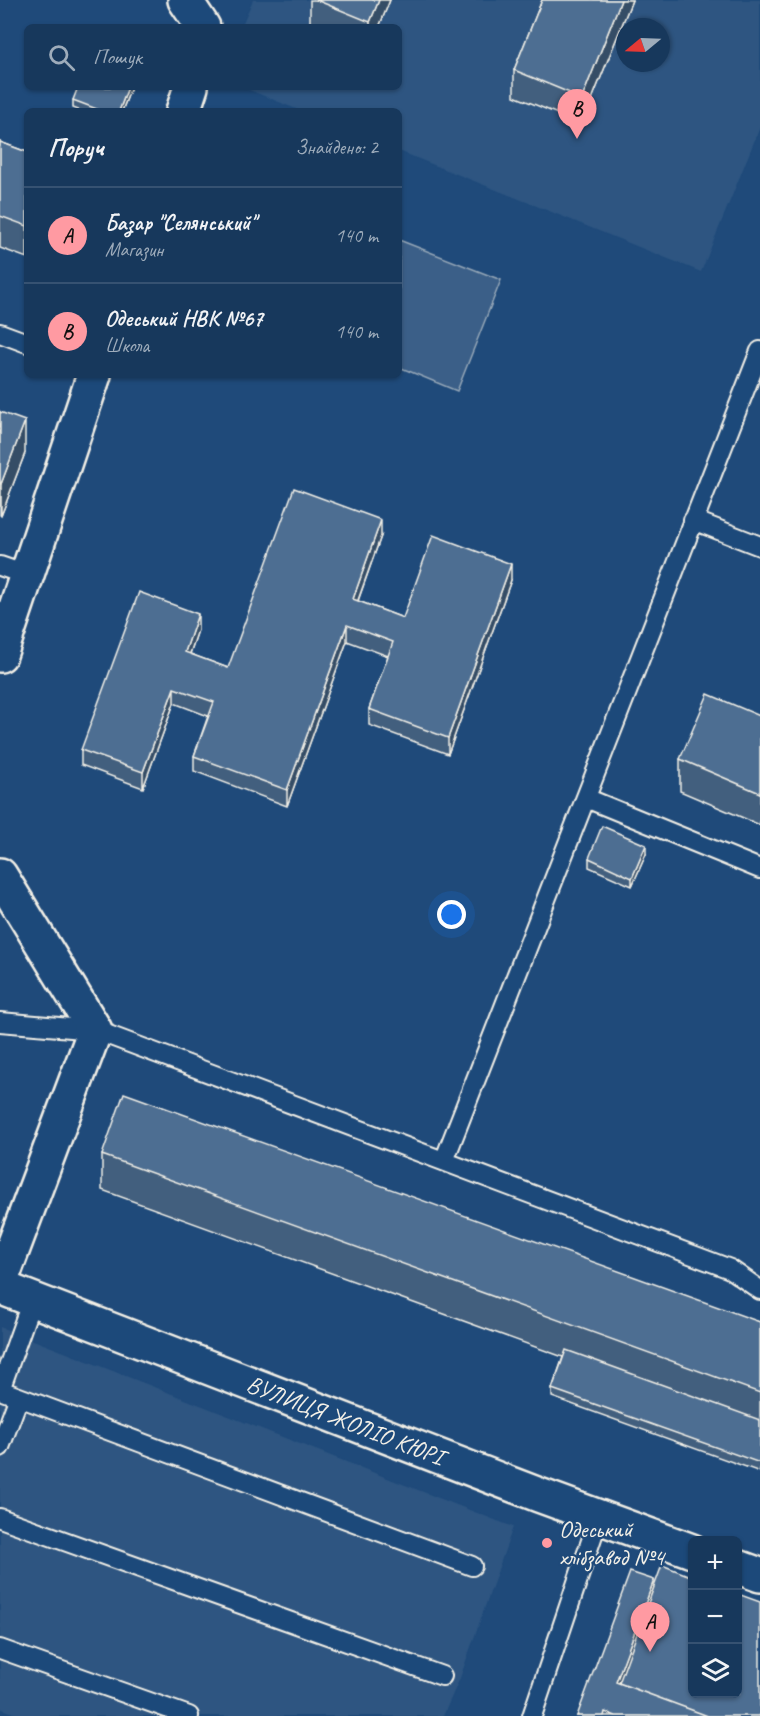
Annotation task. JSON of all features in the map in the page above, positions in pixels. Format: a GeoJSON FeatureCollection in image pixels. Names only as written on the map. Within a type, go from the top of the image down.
{"type":"FeatureCollection","features":[{"type":"Feature","properties":{"kind":"street"},"geometry":{"type":"LineString","coordinates":[[185,0],[200,24]]}},
{"type":"Feature","properties":{"kind":"street"},"geometry":{"type":"LineString","coordinates":[[184,108],[190,90]]}},
{"type":"Feature","properties":{"kind":"street"},"geometry":{"type":"LineString","coordinates":[[0,655],[13,570],[93,378]]}},
{"type":"Feature","properties":{"kind":"street"},"geometry":{"type":"LineString","coordinates":[[0,875],[95,1030],[0,1285]]}},
{"type":"Feature","properties":{"kind":"street","name":"ВУЛИЦЯ ЖОЛІО КЮРІ"},"geometry":{"type":"LineString","coordinates":[[0,1285],[33,1300],[688,1549]]}},
{"type":"Feature","properties":{"kind":"street"},"geometry":{"type":"LineString","coordinates":[[742,1568],[760,1575]]}},
{"type":"Feature","properties":{"kind":"lane"},"geometry":{"type":"LineString","coordinates":[[0,333],[24,342]]}},
{"type":"Feature","properties":{"kind":"lane"},"geometry":{"type":"LineString","coordinates":[[444,1161],[760,351]]}},
{"type":"Feature","properties":{"kind":"lane"},"geometry":{"type":"LineString","coordinates":[[693,520],[760,546]]}},
{"type":"Feature","properties":{"kind":"lane"},"geometry":{"type":"LineString","coordinates":[[586,798],[760,869]]}},
{"type":"Feature","properties":{"kind":"lane"},"geometry":{"type":"LineString","coordinates":[[0,1022],[95,1030],[730,1269],[760,1290]]}},
{"type":"Feature","properties":{"kind":"lane"},"geometry":{"type":"LineString","coordinates":[[33,1300],[0,1390],[472,1566]]}},
{"type":"Feature","properties":{"kind":"lane"},"geometry":{"type":"LineString","coordinates":[[0,1447],[19,1397]]}},
{"type":"Feature","properties":{"kind":"lane"},"geometry":{"type":"LineString","coordinates":[[532,1716],[599,1517]]}},
{"type":"Feature","properties":{"kind":"lane"},"geometry":{"type":"LineString","coordinates":[[0,1518],[442,1676]]}},
{"type":"Feature","properties":{"kind":"lane"},"geometry":{"type":"LineString","coordinates":[[0,1649],[189,1716]]}},
{"type":"Feature","properties":{"kind":"shaded area"},"geometry":{"type":"Polygon","coordinates":[[[253,0],[760,0],[760,127],[701,272],[402,152],[402,108],[294,108],[249,90],[402,90],[402,24],[242,24],[253,0]]]}},
{"type":"Feature","properties":{"kind":"shaded area"},"geometry":{"type":"Polygon","coordinates":[[[402,241],[501,280],[457,391],[402,368],[402,241]]]}},
{"type":"Feature","properties":{"kind":"shaded area"},"geometry":{"type":"Polygon","coordinates":[[[0,1327],[513,1527],[460,1678],[443,1716],[21,1716],[0,1708],[0,1327]]]}},
{"type":"Feature","properties":{"kind":"building"},"geometry":{"type":"Polygon","coordinates":[[[316,0],[379,0],[370,22],[316,0]]]}},
{"type":"Feature","properties":{"kind":"building"},"geometry":{"type":"Polygon","coordinates":[[[542,0],[621,0],[582,98],[514,70],[542,0]]]}},
{"type":"Feature","properties":{"kind":"building"},"geometry":{"type":"Polygon","coordinates":[[[77,90],[127,90],[120,108],[94,108],[73,100],[77,90]]]}},
{"type":"Feature","properties":{"kind":"building"},"geometry":{"type":"Polygon","coordinates":[[[0,142],[24,151],[24,225],[0,216],[0,142]]]}},
{"type":"Feature","properties":{"kind":"building"},"geometry":{"type":"Polygon","coordinates":[[[0,412],[25,421],[1,484],[0,483],[0,412]]]}},
{"type":"Feature","properties":{"kind":"building"},"geometry":{"type":"Polygon","coordinates":[[[294,488],[381,520],[353,599],[403,618],[433,535],[511,564],[448,738],[369,709],[393,642],[347,625],[287,790],[194,756],[214,702],[174,688],[143,772],[81,750],[139,592],[198,614],[185,652],[228,668],[294,488]]]}},
{"type":"Feature","properties":{"kind":"building"},"geometry":{"type":"Polygon","coordinates":[[[708,694],[760,716],[760,793],[680,759],[708,694]]]}},
{"type":"Feature","properties":{"kind":"building"},"geometry":{"type":"Polygon","coordinates":[[[602,826],[646,845],[632,878],[589,858],[602,826]]]}},
{"type":"Feature","properties":{"kind":"building"},"geometry":{"type":"Polygon","coordinates":[[[124,1093],[760,1322],[760,1393],[102,1155],[124,1093]]]}},
{"type":"Feature","properties":{"kind":"building"},"geometry":{"type":"Polygon","coordinates":[[[566,1350],[760,1420],[760,1463],[552,1389],[566,1350]]]}},
{"type":"Feature","properties":{"kind":"building"},"geometry":{"type":"Polygon","coordinates":[[[662,1565],[688,1575],[688,1698],[742,1698],[742,1595],[760,1602],[760,1716],[708,1716],[619,1683],[662,1565]]]}},
{"type":"Feature","properties":{"kind":"building"},"geometry":{"type":"Polygon","coordinates":[[[630,1572],[654,1580],[616,1682],[708,1716],[616,1716],[605,1712],[604,1716],[577,1716],[630,1572]]]}},
{"type":"Feature","properties":{"kind":"place","name":"Одеський НВК №67"},"geometry":{"type":"Point","coordinates":[577,139]}},
{"type":"Feature","properties":{"kind":"place","name":"Одеський хлібзавод №4"},"geometry":{"type":"Point","coordinates":[547,1543]}},
{"type":"Feature","properties":{"kind":"place","name":"Базар \"Селянський\""},"geometry":{"type":"Point","coordinates":[650,1652]}}]}
